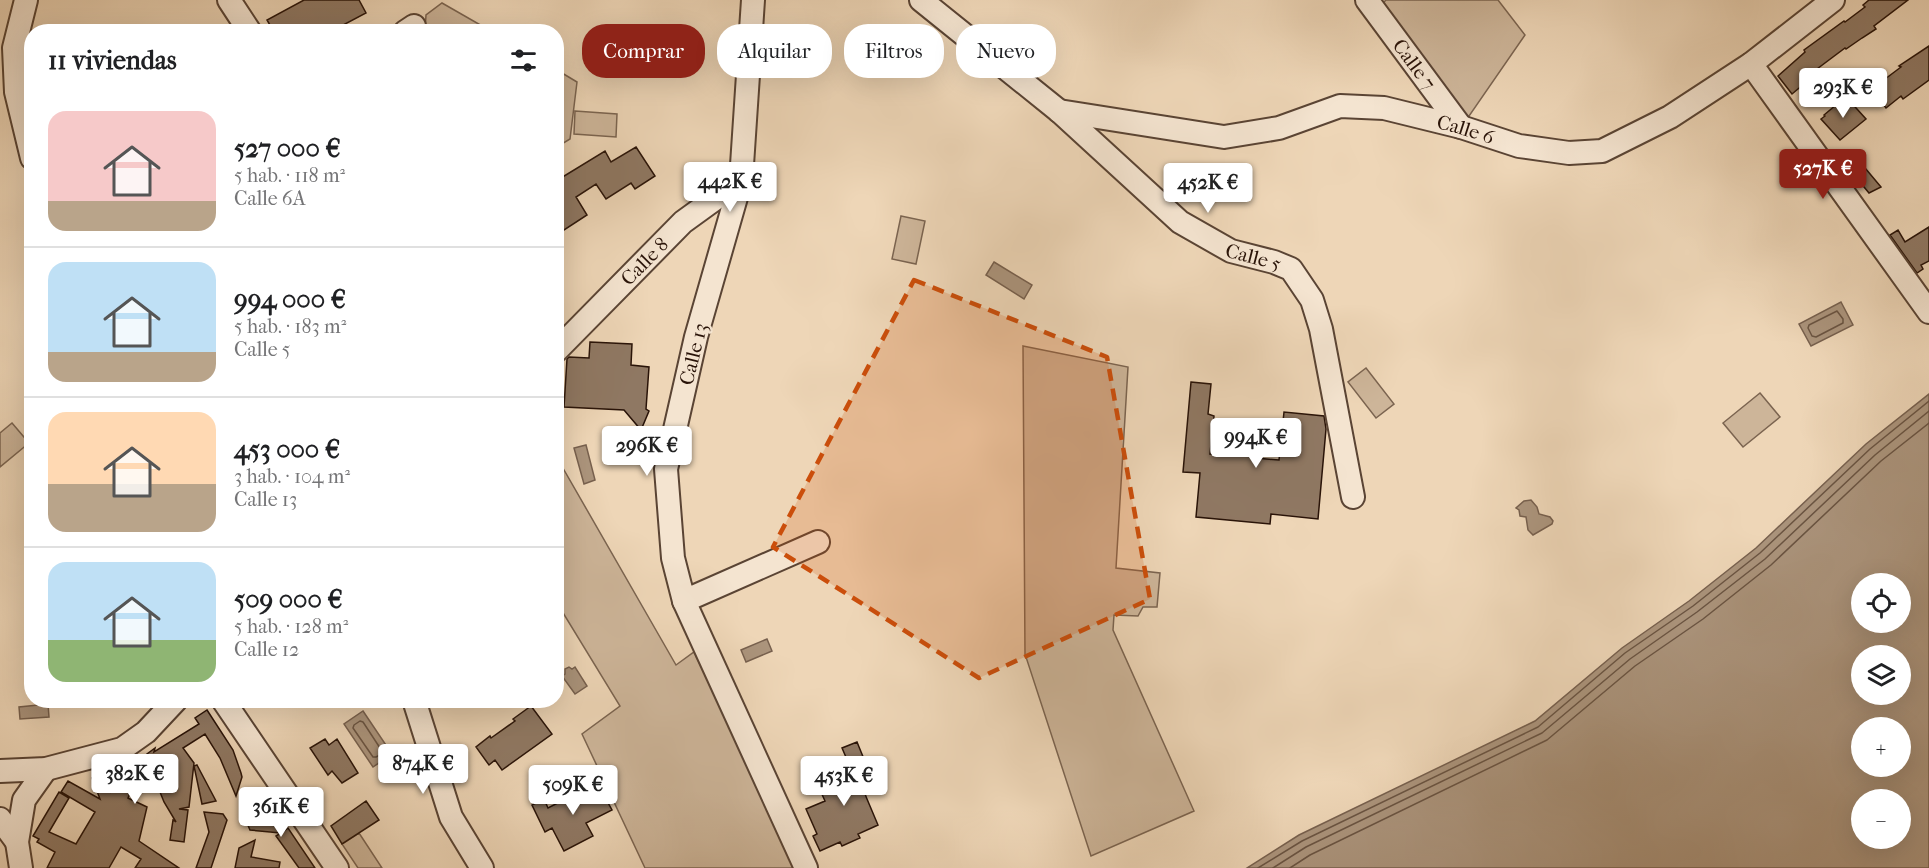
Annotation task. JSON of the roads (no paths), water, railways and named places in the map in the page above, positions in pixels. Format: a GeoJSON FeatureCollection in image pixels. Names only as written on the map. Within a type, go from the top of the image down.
{"type":"FeatureCollection","features":[{"type":"Feature","properties":{"kind":"street"},"geometry":{"type":"LineString","coordinates":[[24,125],[16,92],[14,48],[26,0]]}},
{"type":"Feature","properties":{"kind":"street"},"geometry":{"type":"LineString","coordinates":[[229,0],[245,24]]}},
{"type":"Feature","properties":{"kind":"street"},"geometry":{"type":"LineString","coordinates":[[741,180],[753,0]]}},
{"type":"Feature","properties":{"kind":"street","name":"Calle 5"},"geometry":{"type":"LineString","coordinates":[[921,0],[1059,111],[1180,222],[1231,251],[1274,262],[1290,269],[1312,300],[1321,329],[1353,497]]}},
{"type":"Feature","properties":{"kind":"street","name":"Calle 6"},"geometry":{"type":"LineString","coordinates":[[1059,111],[1224,137],[1279,128],[1340,106],[1384,108],[1461,127],[1520,146],[1569,153],[1602,151],[1670,117],[1750,63],[1833,0]]}},
{"type":"Feature","properties":{"kind":"street","name":"Calle 7"},"geometry":{"type":"LineString","coordinates":[[1371,2],[1461,127]]}},
{"type":"Feature","properties":{"kind":"street"},"geometry":{"type":"LineString","coordinates":[[1750,63],[1929,312]]}},
{"type":"Feature","properties":{"kind":"street","name":"Calle 8"},"geometry":{"type":"LineString","coordinates":[[564,343],[683,222],[741,180]]}},
{"type":"Feature","properties":{"kind":"street","name":"Calle 13"},"geometry":{"type":"LineString","coordinates":[[741,180],[696,337],[666,469],[673,558],[684,601],[806,868]]}},
{"type":"Feature","properties":{"kind":"street"},"geometry":{"type":"LineString","coordinates":[[684,601],[818,542]]}},
{"type":"Feature","properties":{"kind":"street"},"geometry":{"type":"LineString","coordinates":[[0,771],[46,769],[122,749],[146,732],[168,708]]}},
{"type":"Feature","properties":{"kind":"street"},"geometry":{"type":"LineString","coordinates":[[228,708],[337,868]]}},
{"type":"Feature","properties":{"kind":"street"},"geometry":{"type":"LineString","coordinates":[[417,708],[451,817],[482,868]]}},
{"type":"Feature","properties":{"kind":"street"},"geometry":{"type":"LineString","coordinates":[[21,868],[17,842],[24,801],[46,769]]}},
{"type":"Feature","properties":{"kind":"street"},"geometry":{"type":"LineString","coordinates":[[0,819],[17,842]]}},
{"type":"Feature","properties":{"kind":"water"},"geometry":{"type":"Polygon","coordinates":[[[994,262],[1032,285],[1024,299],[986,275],[994,262]]]}},
{"type":"Feature","properties":{"kind":"water"},"geometry":{"type":"Polygon","coordinates":[[[1841,302],[1853,325],[1811,346],[1799,324],[1841,302]]]}},
{"type":"Feature","properties":{"kind":"water"},"geometry":{"type":"Polygon","coordinates":[[[1929,394],[1929,868],[1247,868],[1299,835],[1535,721],[1622,648],[1689,601],[1756,548],[1866,444],[1929,394]]]}},
{"type":"Feature","properties":{"kind":"water"},"geometry":{"type":"Polygon","coordinates":[[[586,445],[595,480],[584,484],[574,448],[586,445]]]}},
{"type":"Feature","properties":{"kind":"water"},"geometry":{"type":"Polygon","coordinates":[[[1531,500],[1539,514],[1550,517],[1553,521],[1552,524],[1533,535],[1528,530],[1526,517],[1520,516],[1516,508],[1524,501],[1531,500]]]}},
{"type":"Feature","properties":{"kind":"water"},"geometry":{"type":"Polygon","coordinates":[[[767,639],[772,651],[746,662],[741,650],[767,639]]]}},
{"type":"Feature","properties":{"kind":"water"},"geometry":{"type":"Polygon","coordinates":[[[575,667],[587,686],[575,694],[564,679],[565,669],[575,667]]]}},
{"type":"Feature","properties":{"kind":"water"},"geometry":{"type":"Polygon","coordinates":[[[19,707],[48,708],[49,717],[20,719],[19,707]]]}},
{"type":"Feature","properties":{"kind":"water"},"geometry":{"type":"Polygon","coordinates":[[[363,711],[392,754],[373,767],[344,724],[363,711]]]}}]}
